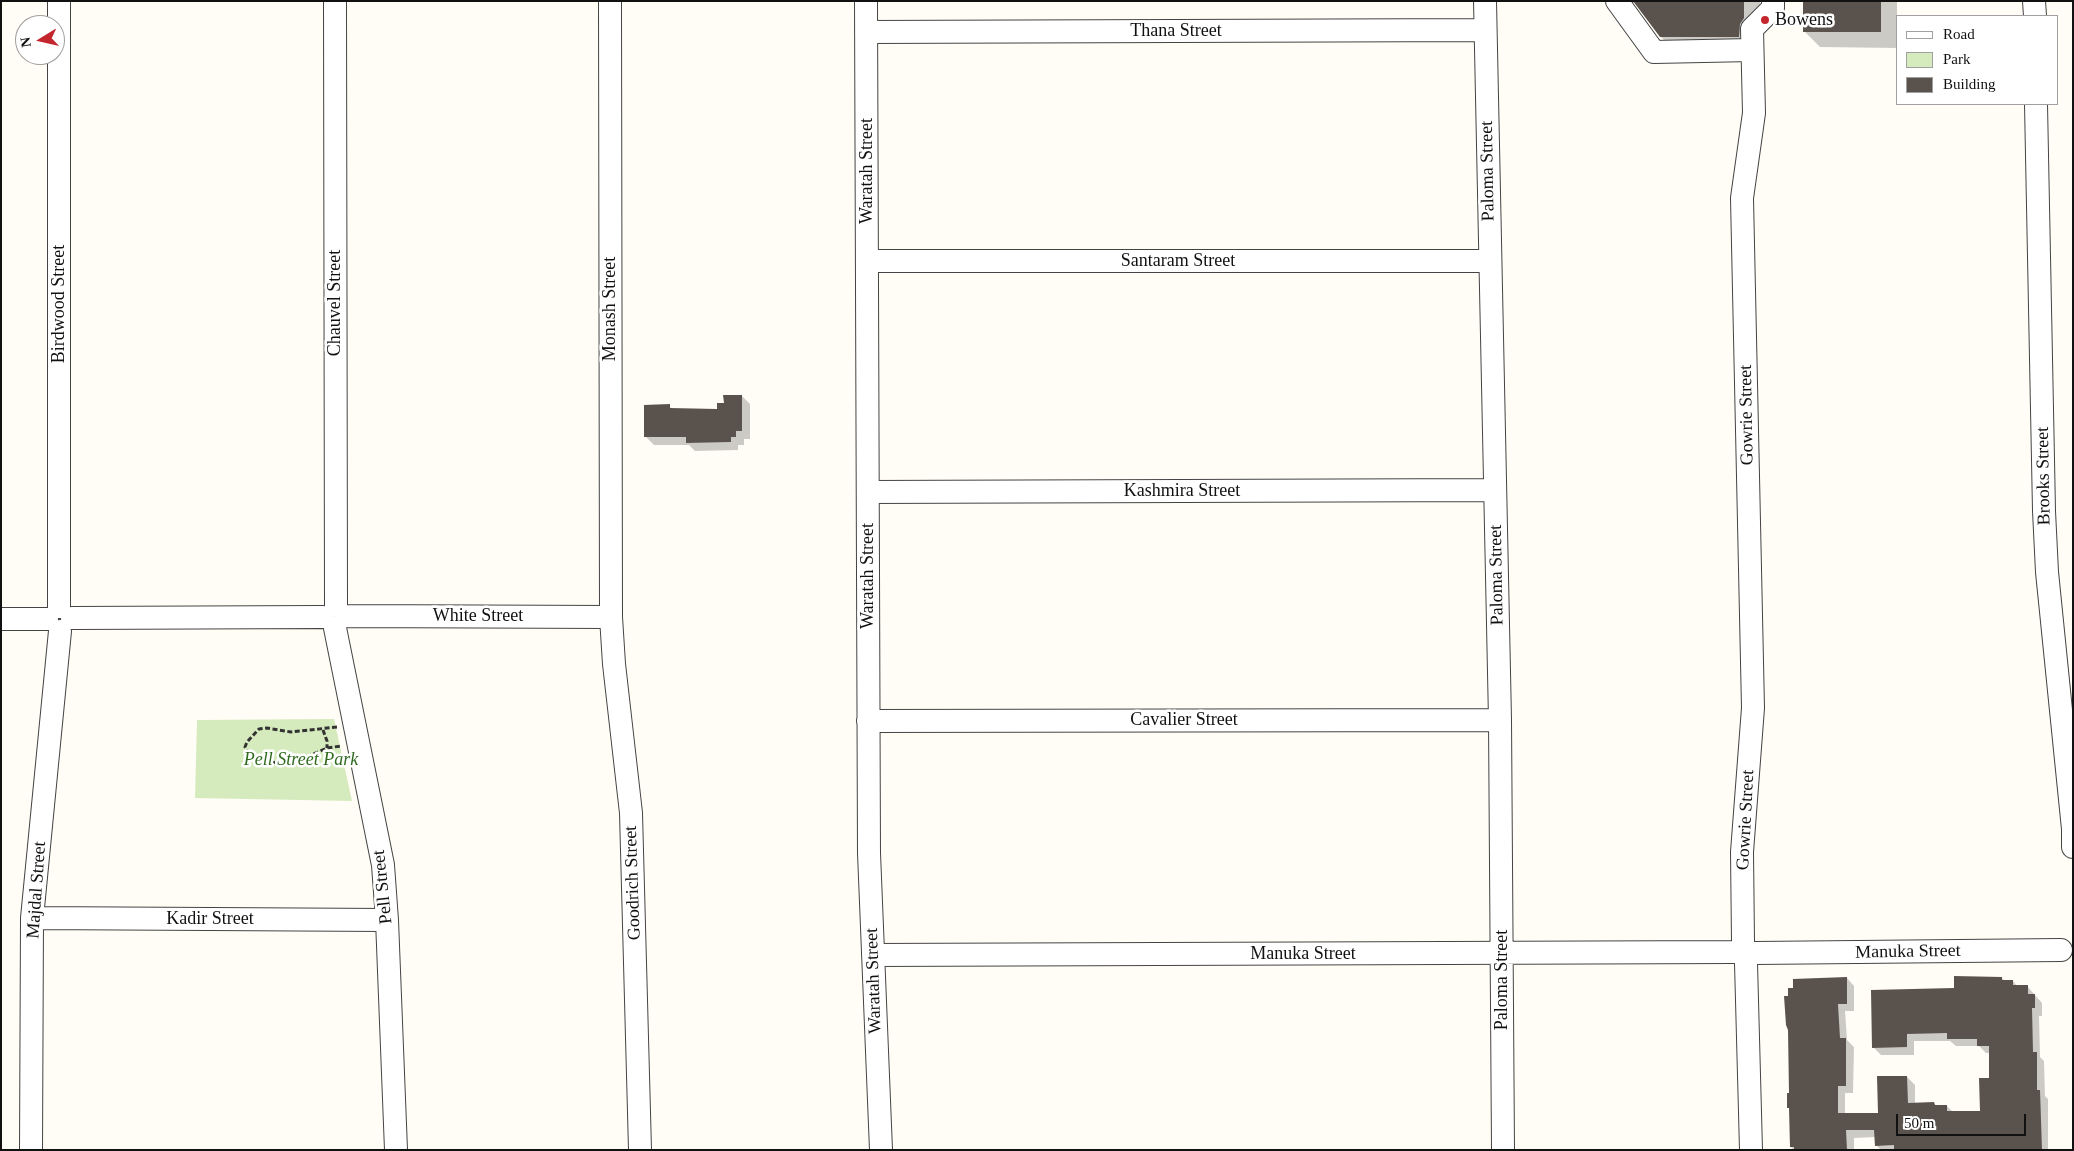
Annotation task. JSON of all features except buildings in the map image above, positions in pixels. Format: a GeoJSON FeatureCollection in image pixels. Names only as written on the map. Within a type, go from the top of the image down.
{"type":"FeatureCollection","features":[{"type":"Feature","properties":{"kind":"street","name":"Birdwood Street"},"geometry":{"type":"LineString","coordinates":[[59,1],[60,619]]}},
{"type":"Feature","properties":{"kind":"street","name":"Chauvel Street"},"geometry":{"type":"LineString","coordinates":[[335,1],[335,617]]}},
{"type":"Feature","properties":{"kind":"street","name":"Monash Street"},"geometry":{"type":"LineString","coordinates":[[610,1],[611,617]]}},
{"type":"Feature","properties":{"kind":"street","name":"Waratah Street"},"geometry":{"type":"LineString","coordinates":[[866,1],[869,853],[881,1150]]}},
{"type":"Feature","properties":{"kind":"street","name":"Paloma Street"},"geometry":{"type":"LineString","coordinates":[[1485,1],[1500,720],[1503,1150]]}},
{"type":"Feature","properties":{"kind":"street"},"geometry":{"type":"LineString","coordinates":[[1617,1],[1654,52],[1752,50]]}},
{"type":"Feature","properties":{"kind":"street","name":"Gowrie Street"},"geometry":{"type":"LineString","coordinates":[[1751,1150],[1742,852],[1753,708],[1742,198],[1754,113],[1752,29],[1772,8],[1773,1]]}},
{"type":"Feature","properties":{"kind":"street"},"geometry":{"type":"LineString","coordinates":[[2034,1],[2035,15]]}},
{"type":"Feature","properties":{"kind":"street","name":"Thana Street"},"geometry":{"type":"LineString","coordinates":[[866,32],[1486,30]]}},
{"type":"Feature","properties":{"kind":"street","name":"Brooks Street"},"geometry":{"type":"LineString","coordinates":[[2036,105],[2044,511],[2047,572],[2073,829],[2073,847]]}},
{"type":"Feature","properties":{"kind":"street","name":"Santaram Street"},"geometry":{"type":"LineString","coordinates":[[867,261],[1489,261]]}},
{"type":"Feature","properties":{"kind":"street","name":"Kashmira Street"},"geometry":{"type":"LineString","coordinates":[[868,492],[1495,490]]}},
{"type":"Feature","properties":{"kind":"street","name":"Pell Street"},"geometry":{"type":"LineString","coordinates":[[335,617],[383,865],[396,1150]]}},
{"type":"Feature","properties":{"kind":"street","name":"White Street"},"geometry":{"type":"LineString","coordinates":[[1,619],[611,617]]}},
{"type":"Feature","properties":{"kind":"street","name":"Goodrich Street"},"geometry":{"type":"LineString","coordinates":[[611,617],[614,664],[631,813],[640,1150]]}},
{"type":"Feature","properties":{"kind":"street","name":"Majdal Street"},"geometry":{"type":"LineString","coordinates":[[31,1150],[32,918],[60,619]]}},
{"type":"Feature","properties":{"kind":"street","name":"Cavalier Street"},"geometry":{"type":"LineString","coordinates":[[868,721],[1500,720]]}},
{"type":"Feature","properties":{"kind":"street","name":"Kadir Street"},"geometry":{"type":"LineString","coordinates":[[32,918],[387,920]]}},
{"type":"Feature","properties":{"kind":"street","name":"Manuka Street"},"geometry":{"type":"LineString","coordinates":[[873,955],[1744,953],[2069,950]]}},
{"type":"Feature","properties":{"kind":"path"},"geometry":{"type":"LineString","coordinates":[[338,727],[323,730],[286,732],[267,728],[259,729],[247,742],[246,747],[252,759],[261,764],[302,758],[326,748],[342,746]]}},
{"type":"Feature","properties":{"kind":"path"},"geometry":{"type":"LineString","coordinates":[[323,730],[327,741],[326,748]]}},
{"type":"Feature","properties":{"kind":"green space","name":"Pell Street Park"},"geometry":{"type":"Polygon","coordinates":[[[334,719],[352,801],[195,798],[197,720],[334,719]]]}},
{"type":"Feature","properties":{"kind":"place","name":"Bowens"},"geometry":{"type":"Point","coordinates":[1765,20]}}]}
